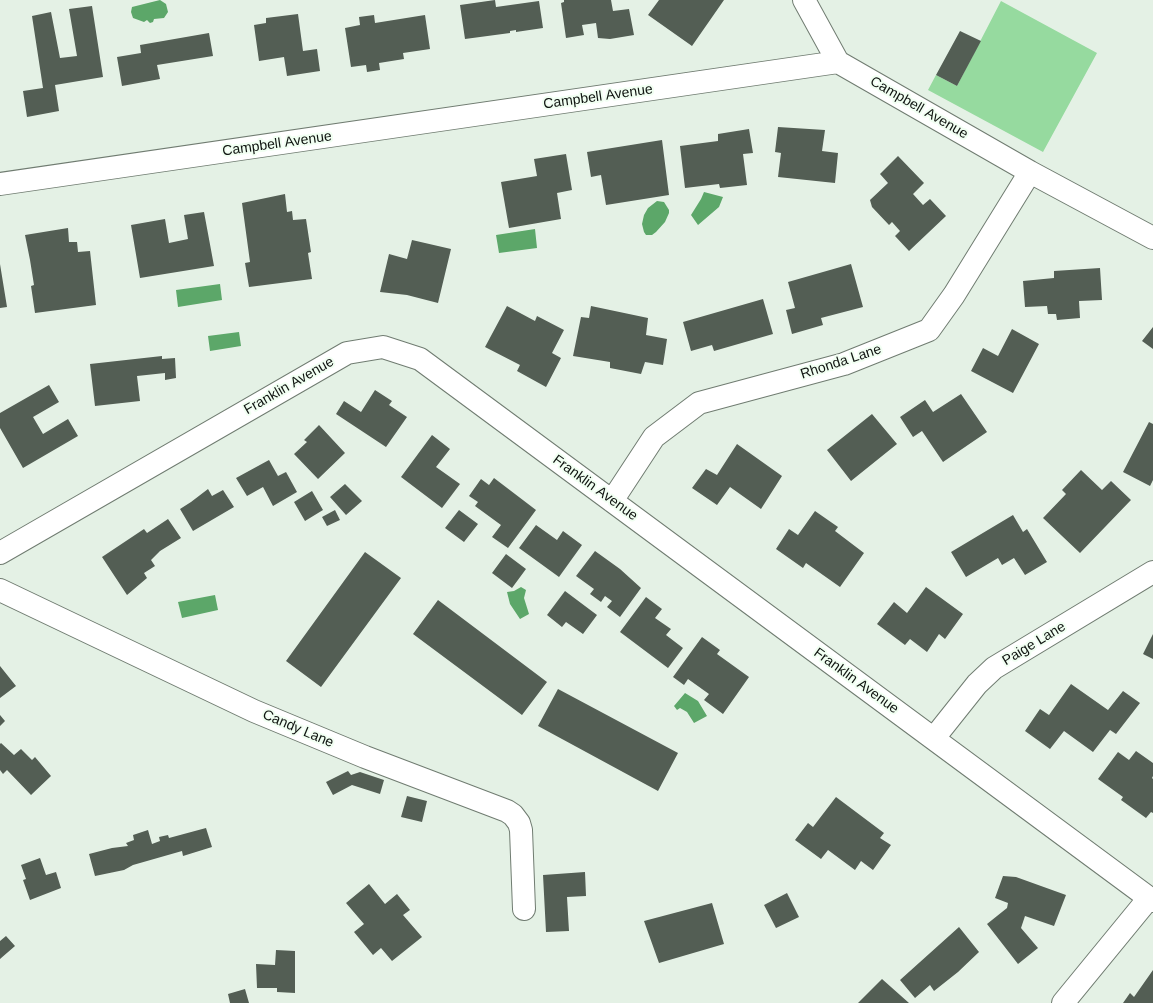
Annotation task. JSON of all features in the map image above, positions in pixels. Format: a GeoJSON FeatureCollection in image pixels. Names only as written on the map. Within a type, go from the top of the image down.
{"type":"FeatureCollection","features":[{"type":"Feature","properties":{"kind":"street"},"geometry":{"type":"LineString","coordinates":[[804,0],[838,62]]}},
{"type":"Feature","properties":{"kind":"street","name":"Campbell Avenue"},"geometry":{"type":"LineString","coordinates":[[0,184],[838,62],[1030,172],[1153,238]]}},
{"type":"Feature","properties":{"kind":"street","name":"Rhonda Lane"},"geometry":{"type":"LineString","coordinates":[[612,501],[654,437],[699,403],[844,364],[929,330],[954,295],[1030,172]]}},
{"type":"Feature","properties":{"kind":"street","name":"Franklin Avenue"},"geometry":{"type":"LineString","coordinates":[[0,553],[347,352],[384,347],[420,359],[1151,899]]}},
{"type":"Feature","properties":{"kind":"street","name":"Paige Lane"},"geometry":{"type":"LineString","coordinates":[[934,738],[977,684],[994,668],[1153,572]]}},
{"type":"Feature","properties":{"kind":"street","name":"Candy Lane"},"geometry":{"type":"LineString","coordinates":[[0,590],[254,711],[365,757],[507,811],[513,815],[519,823],[521,830],[524,909]]}},
{"type":"Feature","properties":{"kind":"street"},"geometry":{"type":"LineString","coordinates":[[1063,1003],[1151,899]]}},
{"type":"Feature","properties":{"kind":"shaded area"},"geometry":{"type":"Polygon","coordinates":[[[160,0],[166,4],[168,12],[164,18],[154,19],[153,22],[150,23],[147,20],[144,22],[133,18],[131,12],[132,7],[160,0]]]}},
{"type":"Feature","properties":{"kind":"shaded area"},"geometry":{"type":"Polygon","coordinates":[[[1001,1],[1097,53],[1043,152],[928,90],[936,75],[957,86],[1001,1]]]}},
{"type":"Feature","properties":{"kind":"shaded area"},"geometry":{"type":"Polygon","coordinates":[[[704,192],[723,197],[719,207],[698,225],[691,215],[704,192]]]}},
{"type":"Feature","properties":{"kind":"shaded area"},"geometry":{"type":"Polygon","coordinates":[[[657,201],[664,202],[669,210],[669,213],[665,222],[656,232],[652,235],[646,235],[642,224],[644,215],[648,208],[657,201]]]}},
{"type":"Feature","properties":{"kind":"shaded area"},"geometry":{"type":"Polygon","coordinates":[[[535,229],[537,248],[499,253],[496,235],[535,229]]]}},
{"type":"Feature","properties":{"kind":"shaded area"},"geometry":{"type":"Polygon","coordinates":[[[220,284],[222,300],[178,307],[176,290],[220,284]]]}},
{"type":"Feature","properties":{"kind":"shaded area"},"geometry":{"type":"Polygon","coordinates":[[[239,332],[241,346],[210,351],[208,336],[239,332]]]}},
{"type":"Feature","properties":{"kind":"shaded area"},"geometry":{"type":"Polygon","coordinates":[[[521,587],[526,590],[524,598],[529,614],[520,619],[510,604],[507,592],[514,591],[521,587]]]}},
{"type":"Feature","properties":{"kind":"shaded area"},"geometry":{"type":"Polygon","coordinates":[[[215,595],[218,610],[182,618],[178,602],[215,595]]]}},
{"type":"Feature","properties":{"kind":"shaded area"},"geometry":{"type":"Polygon","coordinates":[[[685,693],[698,701],[707,716],[694,723],[687,712],[680,708],[677,710],[674,706],[685,693]]]}},
{"type":"Feature","properties":{"kind":"building"},"geometry":{"type":"Polygon","coordinates":[[[495,0],[496,7],[539,1],[543,28],[516,32],[516,30],[510,31],[510,33],[465,39],[460,5],[495,0]]]}},
{"type":"Feature","properties":{"kind":"building"},"geometry":{"type":"Polygon","coordinates":[[[564,0],[611,0],[613,11],[629,9],[634,35],[610,39],[598,38],[596,23],[582,25],[584,35],[566,38],[561,3],[564,2],[564,0]]]}},
{"type":"Feature","properties":{"kind":"building"},"geometry":{"type":"Polygon","coordinates":[[[659,0],[724,0],[692,46],[648,15],[659,0]]]}},
{"type":"Feature","properties":{"kind":"building"},"geometry":{"type":"Polygon","coordinates":[[[92,6],[103,77],[55,85],[59,111],[27,117],[23,91],[43,88],[32,16],[51,12],[60,58],[77,56],[69,9],[92,6]]]}},
{"type":"Feature","properties":{"kind":"building"},"geometry":{"type":"Polygon","coordinates":[[[298,14],[303,51],[317,49],[320,71],[287,76],[284,57],[259,61],[254,25],[266,23],[266,18],[298,14]]]}},
{"type":"Feature","properties":{"kind":"building"},"geometry":{"type":"Polygon","coordinates":[[[374,15],[375,23],[425,15],[430,49],[403,53],[404,59],[379,63],[380,70],[367,72],[366,65],[351,67],[345,28],[360,25],[359,17],[374,15]]]}},
{"type":"Feature","properties":{"kind":"building"},"geometry":{"type":"Polygon","coordinates":[[[960,31],[981,41],[957,86],[936,75],[960,31]]]}},
{"type":"Feature","properties":{"kind":"building"},"geometry":{"type":"Polygon","coordinates":[[[209,33],[213,56],[157,65],[160,79],[122,86],[117,57],[141,53],[140,45],[209,33]]]}},
{"type":"Feature","properties":{"kind":"building"},"geometry":{"type":"Polygon","coordinates":[[[778,127],[825,130],[822,151],[838,153],[835,183],[778,177],[781,153],[775,152],[778,127]]]}},
{"type":"Feature","properties":{"kind":"building"},"geometry":{"type":"Polygon","coordinates":[[[749,129],[753,153],[743,154],[747,185],[720,188],[719,184],[685,188],[680,146],[718,141],[718,134],[749,129]]]}},
{"type":"Feature","properties":{"kind":"building"},"geometry":{"type":"Polygon","coordinates":[[[662,140],[669,195],[606,205],[601,175],[591,177],[587,152],[662,140]]]}},
{"type":"Feature","properties":{"kind":"building"},"geometry":{"type":"Polygon","coordinates":[[[566,154],[572,190],[557,193],[561,219],[509,228],[501,182],[537,176],[534,159],[566,154]]]}},
{"type":"Feature","properties":{"kind":"building"},"geometry":{"type":"Polygon","coordinates":[[[898,156],[924,183],[913,194],[923,205],[930,199],[946,216],[909,251],[895,236],[900,231],[892,222],[889,225],[872,207],[870,200],[888,183],[880,174],[898,156]]]}},
{"type":"Feature","properties":{"kind":"building"},"geometry":{"type":"Polygon","coordinates":[[[285,194],[287,212],[292,211],[293,220],[306,219],[311,252],[308,253],[312,279],[249,287],[245,263],[250,262],[242,203],[285,194]]]}},
{"type":"Feature","properties":{"kind":"building"},"geometry":{"type":"Polygon","coordinates":[[[204,212],[214,266],[140,278],[131,225],[165,219],[169,243],[188,239],[184,215],[204,212]]]}},
{"type":"Feature","properties":{"kind":"building"},"geometry":{"type":"Polygon","coordinates":[[[68,228],[69,242],[77,242],[78,252],[90,251],[96,305],[35,313],[31,286],[34,285],[25,235],[68,228]]]}},
{"type":"Feature","properties":{"kind":"building"},"geometry":{"type":"Polygon","coordinates":[[[412,240],[451,249],[438,303],[407,295],[380,292],[389,254],[407,259],[412,240]]]}},
{"type":"Feature","properties":{"kind":"building"},"geometry":{"type":"Polygon","coordinates":[[[0,264],[7,307],[0,308],[0,264]]]}},
{"type":"Feature","properties":{"kind":"building"},"geometry":{"type":"Polygon","coordinates":[[[851,264],[863,307],[821,318],[823,325],[792,334],[786,310],[795,308],[788,282],[851,264]]]}},
{"type":"Feature","properties":{"kind":"building"},"geometry":{"type":"Polygon","coordinates":[[[1100,268],[1102,300],[1079,301],[1080,318],[1057,320],[1056,314],[1048,314],[1047,306],[1025,307],[1023,281],[1054,278],[1054,271],[1100,268]]]}},
{"type":"Feature","properties":{"kind":"building"},"geometry":{"type":"Polygon","coordinates":[[[763,299],[773,334],[714,351],[712,345],[691,351],[683,322],[763,299]]]}},
{"type":"Feature","properties":{"kind":"building"},"geometry":{"type":"Polygon","coordinates":[[[507,306],[535,321],[537,316],[564,330],[552,353],[561,358],[546,387],[517,371],[520,365],[485,347],[507,306]]]}},
{"type":"Feature","properties":{"kind":"building"},"geometry":{"type":"Polygon","coordinates":[[[591,306],[648,318],[646,335],[667,339],[663,365],[645,362],[641,374],[610,368],[610,362],[573,356],[581,317],[589,318],[591,306]]]}},
{"type":"Feature","properties":{"kind":"building"},"geometry":{"type":"Polygon","coordinates":[[[1153,327],[1153,349],[1142,341],[1153,327]]]}},
{"type":"Feature","properties":{"kind":"building"},"geometry":{"type":"Polygon","coordinates":[[[1012,329],[1039,344],[1013,393],[971,371],[983,348],[998,356],[1012,329]]]}},
{"type":"Feature","properties":{"kind":"building"},"geometry":{"type":"Polygon","coordinates":[[[162,356],[162,359],[175,358],[176,378],[165,380],[165,373],[137,376],[140,401],[95,406],[90,364],[162,356]]]}},
{"type":"Feature","properties":{"kind":"building"},"geometry":{"type":"Polygon","coordinates":[[[49,385],[59,402],[33,417],[43,434],[68,419],[78,436],[23,468],[0,428],[0,413],[49,385]]]}},
{"type":"Feature","properties":{"kind":"building"},"geometry":{"type":"Polygon","coordinates":[[[375,390],[392,401],[389,405],[407,417],[386,447],[336,414],[344,401],[361,412],[375,390]]]}},
{"type":"Feature","properties":{"kind":"building"},"geometry":{"type":"Polygon","coordinates":[[[961,394],[987,432],[943,462],[922,431],[913,437],[900,417],[925,400],[933,412],[961,394]]]}},
{"type":"Feature","properties":{"kind":"building"},"geometry":{"type":"Polygon","coordinates":[[[872,414],[897,444],[851,481],[827,450],[872,414]]]}},
{"type":"Feature","properties":{"kind":"building"},"geometry":{"type":"Polygon","coordinates":[[[1149,422],[1153,424],[1153,480],[1150,486],[1123,472],[1149,422]]]}},
{"type":"Feature","properties":{"kind":"building"},"geometry":{"type":"Polygon","coordinates":[[[319,425],[345,453],[318,479],[294,454],[307,442],[304,440],[319,425]]]}},
{"type":"Feature","properties":{"kind":"building"},"geometry":{"type":"Polygon","coordinates":[[[432,435],[450,449],[436,467],[460,484],[442,508],[401,477],[432,435]]]}},
{"type":"Feature","properties":{"kind":"building"},"geometry":{"type":"Polygon","coordinates":[[[737,444],[782,476],[761,509],[730,487],[717,505],[692,488],[706,469],[717,475],[737,444]]]}},
{"type":"Feature","properties":{"kind":"building"},"geometry":{"type":"Polygon","coordinates":[[[269,460],[278,476],[286,472],[297,492],[273,506],[263,487],[247,496],[236,478],[269,460]]]}},
{"type":"Feature","properties":{"kind":"building"},"geometry":{"type":"Polygon","coordinates":[[[1081,470],[1102,490],[1111,481],[1131,500],[1080,553],[1043,518],[1066,494],[1062,490],[1081,470]]]}},
{"type":"Feature","properties":{"kind":"building"},"geometry":{"type":"Polygon","coordinates":[[[494,478],[536,510],[508,548],[492,537],[501,525],[475,506],[478,502],[469,496],[481,479],[489,485],[494,478]]]}},
{"type":"Feature","properties":{"kind":"building"},"geometry":{"type":"Polygon","coordinates":[[[345,484],[362,501],[346,515],[330,497],[345,484]]]}},
{"type":"Feature","properties":{"kind":"building"},"geometry":{"type":"Polygon","coordinates":[[[208,489],[212,496],[223,490],[234,507],[193,531],[180,509],[208,489]]]}},
{"type":"Feature","properties":{"kind":"building"},"geometry":{"type":"Polygon","coordinates":[[[312,491],[323,510],[305,521],[294,502],[312,491]]]}},
{"type":"Feature","properties":{"kind":"building"},"geometry":{"type":"Polygon","coordinates":[[[335,510],[340,520],[327,526],[322,517],[335,510]]]}},
{"type":"Feature","properties":{"kind":"building"},"geometry":{"type":"Polygon","coordinates":[[[459,510],[478,524],[464,542],[445,528],[459,510]]]}},
{"type":"Feature","properties":{"kind":"building"},"geometry":{"type":"Polygon","coordinates":[[[815,511],[838,527],[835,531],[864,553],[840,587],[806,563],[803,568],[776,549],[789,529],[798,535],[815,511]]]}},
{"type":"Feature","properties":{"kind":"building"},"geometry":{"type":"Polygon","coordinates":[[[1013,515],[1023,532],[1027,529],[1047,562],[1025,575],[1014,558],[1002,565],[998,558],[966,577],[951,552],[1013,515]]]}},
{"type":"Feature","properties":{"kind":"building"},"geometry":{"type":"Polygon","coordinates":[[[168,519],[181,538],[160,551],[151,560],[155,566],[144,573],[147,578],[127,595],[102,557],[144,529],[147,533],[168,519]]]}},
{"type":"Feature","properties":{"kind":"building"},"geometry":{"type":"Polygon","coordinates":[[[536,525],[557,540],[563,531],[582,545],[559,577],[519,548],[536,525]]]}},
{"type":"Feature","properties":{"kind":"building"},"geometry":{"type":"Polygon","coordinates":[[[595,551],[620,569],[641,588],[620,617],[607,607],[612,601],[605,596],[601,602],[590,594],[594,589],[576,576],[595,551]]]}},
{"type":"Feature","properties":{"kind":"building"},"geometry":{"type":"Polygon","coordinates":[[[365,552],[401,578],[321,687],[286,661],[365,552]]]}},
{"type":"Feature","properties":{"kind":"building"},"geometry":{"type":"Polygon","coordinates":[[[506,554],[526,569],[512,588],[492,573],[506,554]]]}},
{"type":"Feature","properties":{"kind":"building"},"geometry":{"type":"Polygon","coordinates":[[[926,587],[963,614],[945,639],[939,634],[927,652],[910,639],[905,645],[877,624],[894,602],[907,613],[926,587]]]}},
{"type":"Feature","properties":{"kind":"building"},"geometry":{"type":"Polygon","coordinates":[[[565,591],[597,615],[583,634],[566,622],[562,627],[547,615],[565,591]]]}},
{"type":"Feature","properties":{"kind":"building"},"geometry":{"type":"Polygon","coordinates":[[[646,597],[662,609],[655,618],[671,629],[666,635],[683,648],[668,668],[620,632],[646,597]]]}},
{"type":"Feature","properties":{"kind":"building"},"geometry":{"type":"Polygon","coordinates":[[[438,600],[547,682],[522,715],[413,634],[438,600]]]}},
{"type":"Feature","properties":{"kind":"building"},"geometry":{"type":"Polygon","coordinates":[[[1153,634],[1153,659],[1143,654],[1153,634]]]}},
{"type":"Feature","properties":{"kind":"building"},"geometry":{"type":"Polygon","coordinates":[[[702,637],[720,650],[717,654],[749,677],[723,714],[704,700],[709,694],[688,679],[684,685],[673,677],[702,637]]]}},
{"type":"Feature","properties":{"kind":"building"},"geometry":{"type":"Polygon","coordinates":[[[0,666],[16,686],[0,698],[0,666]]]}},
{"type":"Feature","properties":{"kind":"building"},"geometry":{"type":"Polygon","coordinates":[[[1071,684],[1108,710],[1123,691],[1140,703],[1116,734],[1110,730],[1093,752],[1064,731],[1050,749],[1025,731],[1040,709],[1049,715],[1071,684]]]}},
{"type":"Feature","properties":{"kind":"building"},"geometry":{"type":"Polygon","coordinates":[[[558,689],[678,753],[658,791],[538,726],[558,689]]]}},
{"type":"Feature","properties":{"kind":"building"},"geometry":{"type":"Polygon","coordinates":[[[0,715],[5,721],[0,726],[0,715]]]}},
{"type":"Feature","properties":{"kind":"building"},"geometry":{"type":"Polygon","coordinates":[[[1,743],[14,755],[21,749],[32,760],[35,757],[51,776],[31,795],[7,770],[3,774],[0,770],[1,743]]]}},
{"type":"Feature","properties":{"kind":"building"},"geometry":{"type":"Polygon","coordinates":[[[1136,751],[1153,763],[1153,813],[1151,812],[1146,818],[1121,800],[1123,797],[1098,779],[1118,752],[1129,760],[1136,751]]]}},
{"type":"Feature","properties":{"kind":"building"},"geometry":{"type":"Polygon","coordinates":[[[348,771],[351,775],[360,772],[384,780],[380,794],[352,785],[333,795],[326,782],[348,771]]]}},
{"type":"Feature","properties":{"kind":"building"},"geometry":{"type":"Polygon","coordinates":[[[407,796],[427,801],[422,822],[401,817],[407,796]]]}},
{"type":"Feature","properties":{"kind":"building"},"geometry":{"type":"Polygon","coordinates":[[[836,797],[884,833],[880,838],[891,845],[873,870],[861,861],[855,870],[828,850],[821,859],[795,840],[808,823],[813,827],[836,797]]]}},
{"type":"Feature","properties":{"kind":"building"},"geometry":{"type":"Polygon","coordinates":[[[206,828],[212,847],[183,856],[182,851],[133,865],[124,870],[95,876],[89,854],[112,848],[128,846],[126,843],[134,840],[133,835],[148,830],[152,844],[160,841],[159,837],[168,835],[169,838],[206,828]]]}},
{"type":"Feature","properties":{"kind":"building"},"geometry":{"type":"Polygon","coordinates":[[[40,858],[46,875],[56,872],[61,888],[30,900],[23,880],[26,879],[21,865],[40,858]]]}},
{"type":"Feature","properties":{"kind":"building"},"geometry":{"type":"Polygon","coordinates":[[[585,872],[586,896],[567,897],[569,931],[546,932],[543,875],[585,872]]]}},
{"type":"Feature","properties":{"kind":"building"},"geometry":{"type":"Polygon","coordinates":[[[1003,876],[1016,877],[1066,895],[1054,926],[1025,916],[1021,928],[1038,948],[1018,964],[987,924],[1007,908],[1008,903],[995,898],[1003,876]]]}},
{"type":"Feature","properties":{"kind":"building"},"geometry":{"type":"Polygon","coordinates":[[[369,884],[385,904],[397,894],[410,910],[403,915],[422,937],[392,961],[381,948],[373,955],[354,932],[364,924],[346,903],[369,884]]]}},
{"type":"Feature","properties":{"kind":"building"},"geometry":{"type":"Polygon","coordinates":[[[787,893],[799,917],[776,928],[764,905],[787,893]]]}},
{"type":"Feature","properties":{"kind":"building"},"geometry":{"type":"Polygon","coordinates":[[[712,903],[724,944],[659,963],[644,921],[712,903]]]}},
{"type":"Feature","properties":{"kind":"building"},"geometry":{"type":"Polygon","coordinates":[[[959,927],[979,952],[958,972],[934,991],[930,985],[915,998],[900,980],[959,927]]]}},
{"type":"Feature","properties":{"kind":"building"},"geometry":{"type":"Polygon","coordinates":[[[6,936],[15,946],[0,959],[0,941],[6,936]]]}},
{"type":"Feature","properties":{"kind":"building"},"geometry":{"type":"Polygon","coordinates":[[[276,950],[295,951],[295,993],[277,992],[277,988],[257,988],[256,964],[275,965],[276,950]]]}},
{"type":"Feature","properties":{"kind":"building"},"geometry":{"type":"Polygon","coordinates":[[[1153,970],[1153,1003],[1123,1003],[1130,993],[1134,997],[1153,970]]]}},
{"type":"Feature","properties":{"kind":"building"},"geometry":{"type":"Polygon","coordinates":[[[882,979],[909,1003],[858,1003],[882,979]]]}},
{"type":"Feature","properties":{"kind":"building"},"geometry":{"type":"Polygon","coordinates":[[[245,989],[249,1003],[230,1003],[228,994],[245,989]]]}}]}
